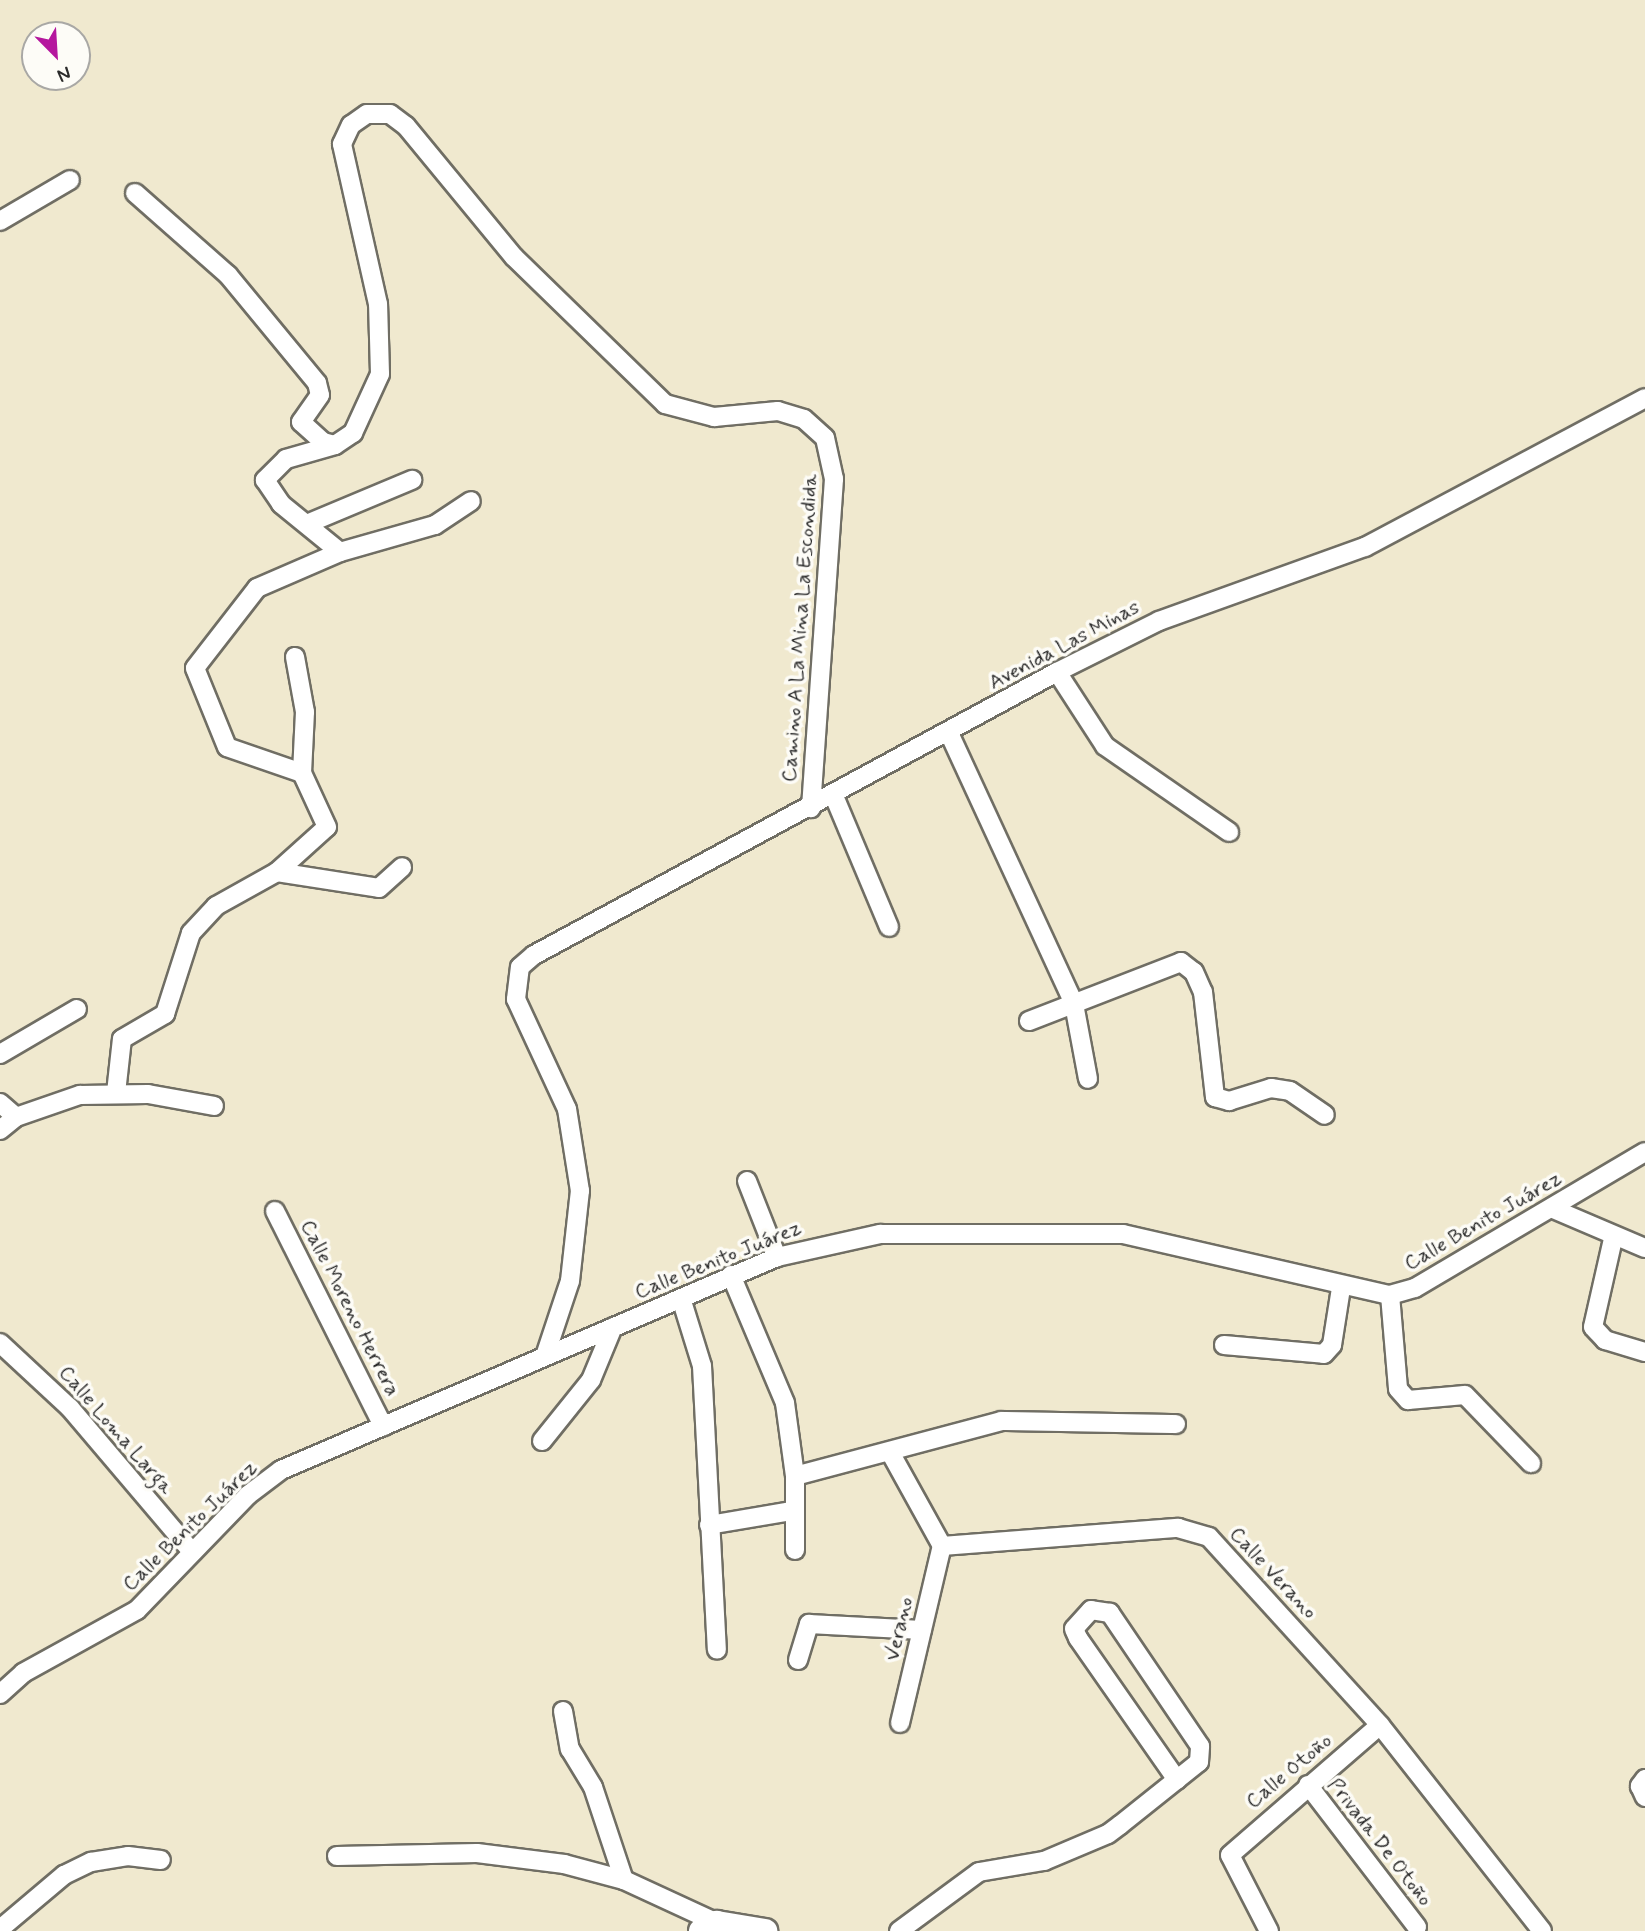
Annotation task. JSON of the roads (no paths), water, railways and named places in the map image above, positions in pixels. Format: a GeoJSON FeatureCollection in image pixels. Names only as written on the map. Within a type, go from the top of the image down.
{"type":"FeatureCollection","features":[{"type":"Feature","properties":{"kind":"street","name":"Camino A La Mina La Escondida"},"geometry":{"type":"LineString","coordinates":[[335,445],[353,433],[371,406],[380,374],[376,291],[342,144],[351,125],[367,114],[390,114],[406,126],[514,257],[665,404],[714,417],[778,411],[804,419],[825,438],[834,479],[811,808]]}},
{"type":"Feature","properties":{"kind":"street"},"geometry":{"type":"LineString","coordinates":[[0,221],[71,180]]}},
{"type":"Feature","properties":{"kind":"street"},"geometry":{"type":"LineString","coordinates":[[135,193],[228,275],[317,383],[320,395],[301,422],[313,438],[335,445]]}},
{"type":"Feature","properties":{"kind":"street","name":"Avenida Las Minas"},"geometry":{"type":"LineString","coordinates":[[545,1356],[570,1281],[580,1191],[567,1109],[516,999],[520,967],[1057,672],[1159,621],[1366,547],[1645,398]]}},
{"type":"Feature","properties":{"kind":"street"},"geometry":{"type":"LineString","coordinates":[[335,445],[286,459],[265,480],[275,498],[309,523],[340,552]]}},
{"type":"Feature","properties":{"kind":"street"},"geometry":{"type":"LineString","coordinates":[[309,523],[412,480]]}},
{"type":"Feature","properties":{"kind":"street"},"geometry":{"type":"LineString","coordinates":[[302,773],[227,747],[195,668],[257,589],[340,552],[435,525],[471,501]]}},
{"type":"Feature","properties":{"kind":"street"},"geometry":{"type":"LineString","coordinates":[[116,1093],[122,1039],[165,1014],[191,933],[216,906],[277,872],[326,833],[302,773],[305,712],[295,657]]}},
{"type":"Feature","properties":{"kind":"street"},"geometry":{"type":"LineString","coordinates":[[1057,672],[1105,746],[1229,832]]}},
{"type":"Feature","properties":{"kind":"street"},"geometry":{"type":"LineString","coordinates":[[949,733],[1074,1004],[1088,1079]]}},
{"type":"Feature","properties":{"kind":"street"},"geometry":{"type":"LineString","coordinates":[[834,796],[889,927]]}},
{"type":"Feature","properties":{"kind":"street"},"geometry":{"type":"LineString","coordinates":[[277,872],[379,888],[402,867]]}},
{"type":"Feature","properties":{"kind":"street"},"geometry":{"type":"LineString","coordinates":[[1029,1021],[1172,963],[1188,965],[1203,992],[1215,1097],[1229,1101],[1271,1088],[1290,1091],[1325,1115]]}},
{"type":"Feature","properties":{"kind":"street"},"geometry":{"type":"LineString","coordinates":[[0,1054],[77,1009]]}},
{"type":"Feature","properties":{"kind":"street"},"geometry":{"type":"LineString","coordinates":[[0,1130],[16,1117],[80,1095],[116,1093],[214,1106]]}},
{"type":"Feature","properties":{"kind":"street"},"geometry":{"type":"LineString","coordinates":[[0,1102],[16,1117]]}},
{"type":"Feature","properties":{"kind":"street","name":"Calle Benito Juárez"},"geometry":{"type":"LineString","coordinates":[[0,1694],[49,1658],[119,1624],[263,1481],[383,1426],[777,1257],[880,1234],[1122,1234],[1341,1288],[1390,1296],[1415,1288],[1645,1152]]}},
{"type":"Feature","properties":{"kind":"street"},"geometry":{"type":"LineString","coordinates":[[747,1181],[777,1257]]}},
{"type":"Feature","properties":{"kind":"street"},"geometry":{"type":"LineString","coordinates":[[1551,1208],[1613,1239],[1645,1248]]}},
{"type":"Feature","properties":{"kind":"street","name":"Calle Moreno Herrera"},"geometry":{"type":"LineString","coordinates":[[275,1211],[383,1426]]}},
{"type":"Feature","properties":{"kind":"street"},"geometry":{"type":"LineString","coordinates":[[1613,1239],[1592,1327],[1605,1340],[1645,1352]]}},
{"type":"Feature","properties":{"kind":"street"},"geometry":{"type":"LineString","coordinates":[[731,1275],[785,1403],[795,1476],[792,1511],[795,1550]]}},
{"type":"Feature","properties":{"kind":"street"},"geometry":{"type":"LineString","coordinates":[[1224,1345],[1324,1354],[1332,1345],[1341,1288]]}},
{"type":"Feature","properties":{"kind":"street"},"geometry":{"type":"LineString","coordinates":[[1390,1296],[1398,1389],[1408,1400],[1421,1401],[1465,1395],[1531,1463]]}},
{"type":"Feature","properties":{"kind":"street"},"geometry":{"type":"LineString","coordinates":[[681,1298],[702,1366],[717,1650]]}},
{"type":"Feature","properties":{"kind":"street"},"geometry":{"type":"LineString","coordinates":[[542,1441],[591,1380],[612,1327]]}},
{"type":"Feature","properties":{"kind":"street","name":"Calle Loma Larga"},"geometry":{"type":"LineString","coordinates":[[0,1343],[69,1408],[192,1552]]}},
{"type":"Feature","properties":{"kind":"street"},"geometry":{"type":"LineString","coordinates":[[795,1476],[1001,1421],[1176,1424]]}},
{"type":"Feature","properties":{"kind":"street"},"geometry":{"type":"LineString","coordinates":[[890,1452],[942,1546]]}},
{"type":"Feature","properties":{"kind":"street"},"geometry":{"type":"LineString","coordinates":[[709,1525],[792,1511]]}},
{"type":"Feature","properties":{"kind":"street","name":"Calle Verano"},"geometry":{"type":"LineString","coordinates":[[942,1546],[1194,1529],[1223,1550],[1380,1725],[1542,1931]]}},
{"type":"Feature","properties":{"kind":"street","name":"Verano"},"geometry":{"type":"LineString","coordinates":[[900,1723],[942,1546]]}},
{"type":"Feature","properties":{"kind":"street"},"geometry":{"type":"LineString","coordinates":[[899,1931],[979,1872],[1044,1861],[1108,1834],[1177,1780],[1203,1754],[1110,1613],[1091,1610],[1074,1629],[1177,1780]]}},
{"type":"Feature","properties":{"kind":"street"},"geometry":{"type":"LineString","coordinates":[[798,1660],[809,1624],[922,1630]]}},
{"type":"Feature","properties":{"kind":"street"},"geometry":{"type":"LineString","coordinates":[[563,1711],[570,1749],[593,1787],[624,1880]]}},
{"type":"Feature","properties":{"kind":"street","name":"Calle Otoño"},"geometry":{"type":"LineString","coordinates":[[1269,1931],[1230,1855],[1380,1725]]}},
{"type":"Feature","properties":{"kind":"street","name":"Privada De Otoño"},"geometry":{"type":"LineString","coordinates":[[1308,1785],[1417,1927]]}},
{"type":"Feature","properties":{"kind":"street"},"geometry":{"type":"LineString","coordinates":[[337,1856],[501,1854],[624,1880],[709,1927],[765,1931]]}},
{"type":"Feature","properties":{"kind":"street"},"geometry":{"type":"LineString","coordinates":[[0,1929],[64,1875],[91,1861],[128,1856],[161,1860]]}}]}
